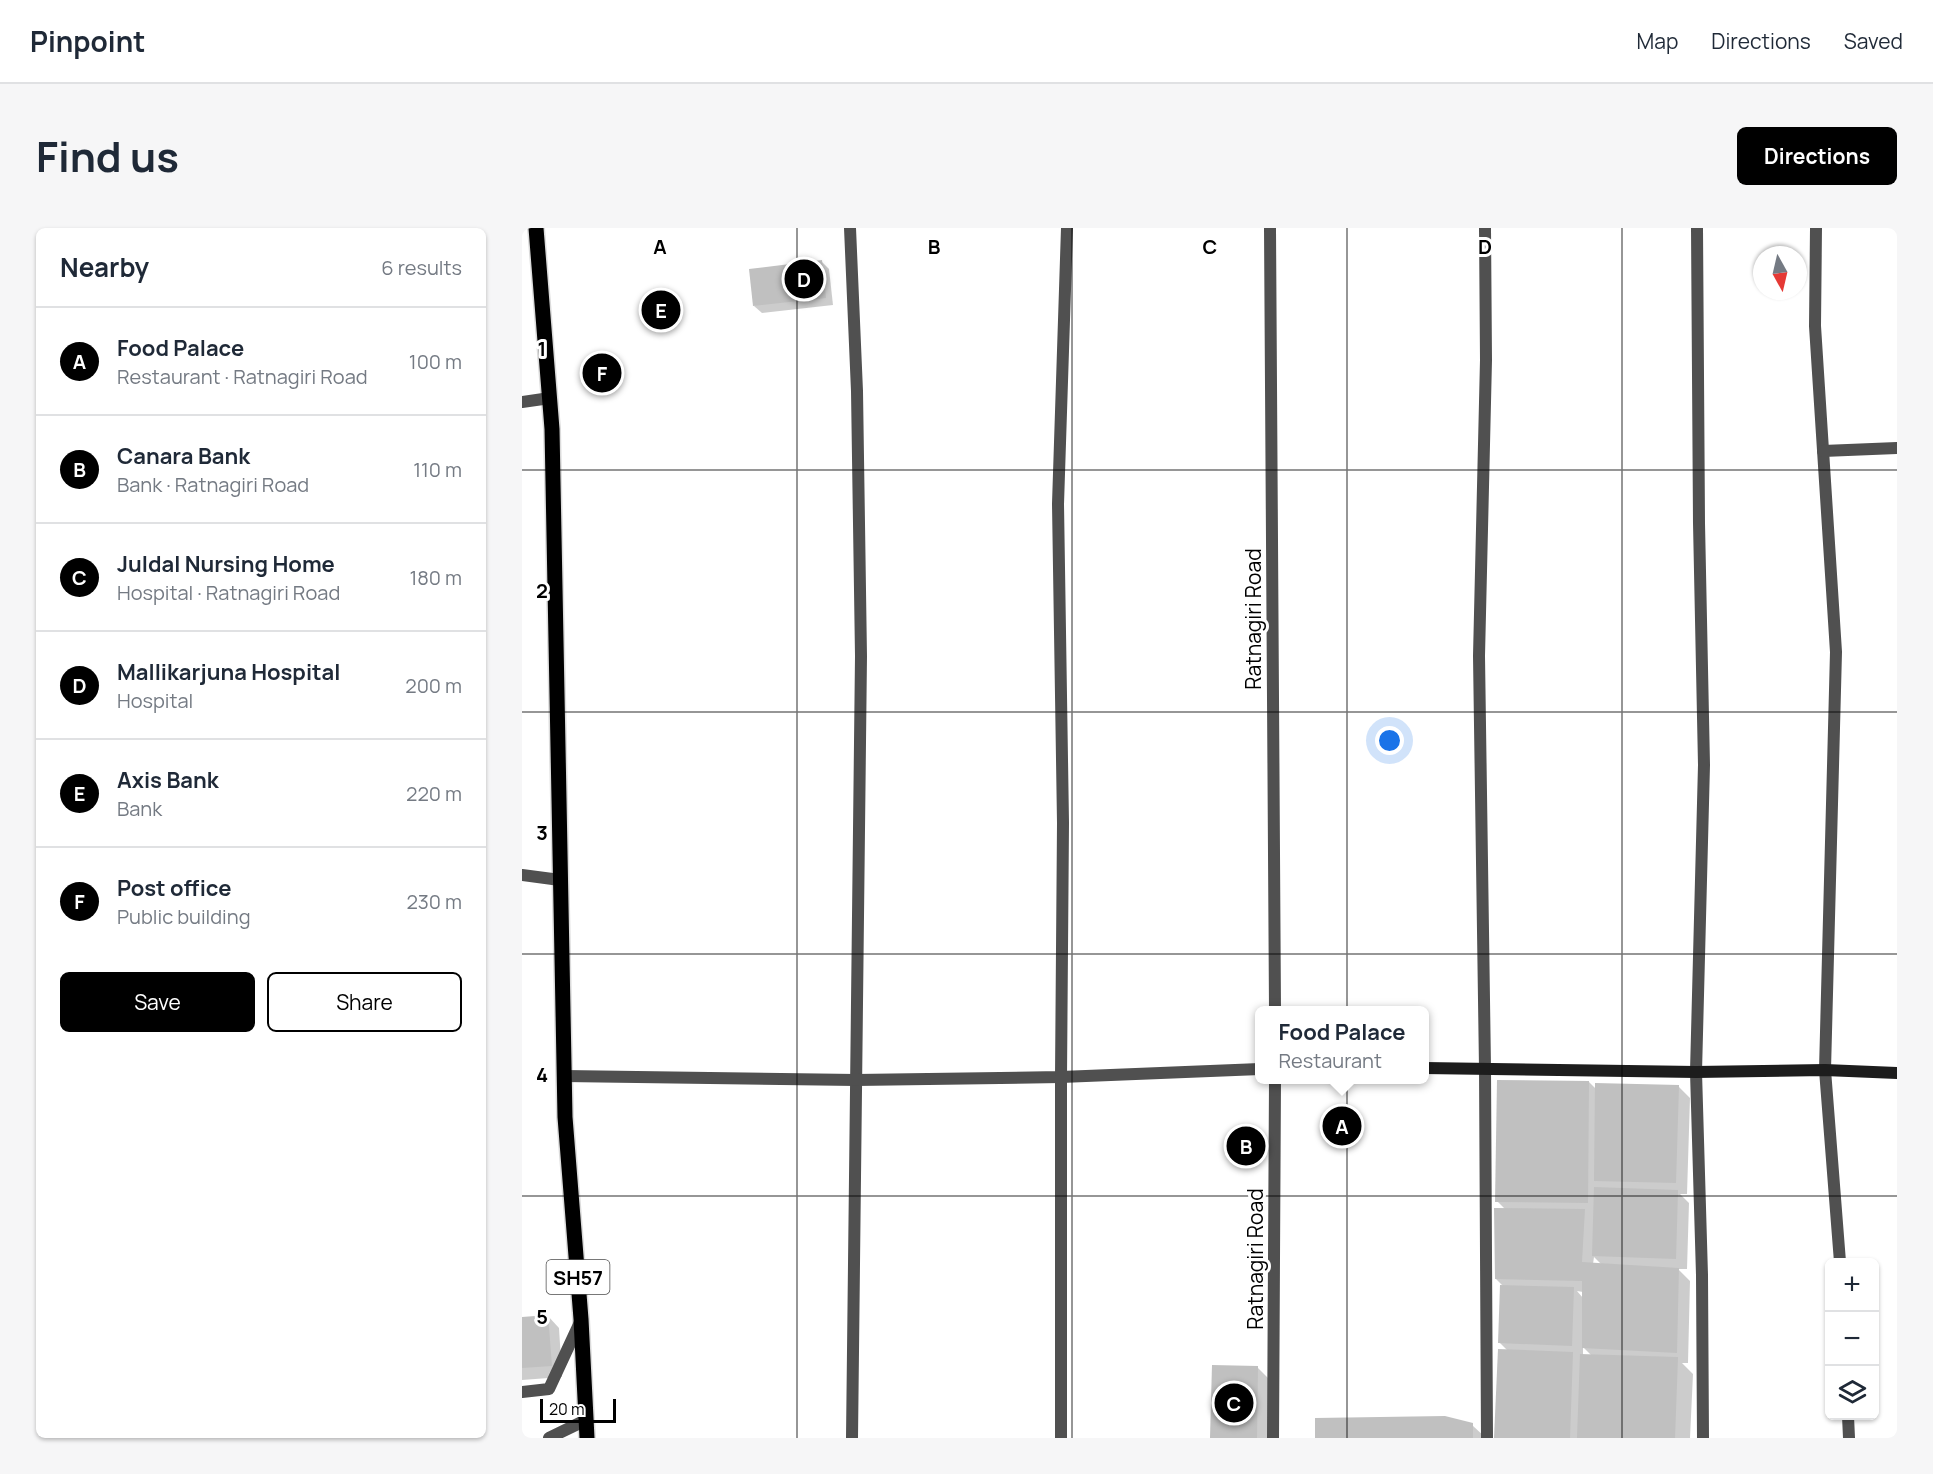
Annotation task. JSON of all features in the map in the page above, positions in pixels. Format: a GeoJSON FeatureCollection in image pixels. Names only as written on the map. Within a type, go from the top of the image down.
{"type":"FeatureCollection","features":[{"type":"Feature","properties":{"kind":"main road","name":"SH57"},"geometry":{"type":"LineString","coordinates":[[536,228],[552,441],[564,1076],[587,1438]]}},
{"type":"Feature","properties":{"kind":"street"},"geometry":{"type":"LineString","coordinates":[[850,228],[857,402],[861,656],[852,1438]]}},
{"type":"Feature","properties":{"kind":"street"},"geometry":{"type":"LineString","coordinates":[[1061,1438],[1060,1077],[1063,823],[1058,504],[1067,228]]}},
{"type":"Feature","properties":{"kind":"street","name":"Ratnagiri Road"},"geometry":{"type":"LineString","coordinates":[[1270,228],[1275,1006]]}},
{"type":"Feature","properties":{"kind":"street"},"geometry":{"type":"LineString","coordinates":[[1485,228],[1486,360],[1479,656],[1487,1438]]}},
{"type":"Feature","properties":{"kind":"street"},"geometry":{"type":"LineString","coordinates":[[1697,228],[1699,523],[1704,765],[1696,1071],[1702,1275],[1703,1438]]}},
{"type":"Feature","properties":{"kind":"street"},"geometry":{"type":"LineString","coordinates":[[1816,228],[1815,326],[1836,652],[1825,1070],[1840,1258]]}},
{"type":"Feature","properties":{"kind":"street"},"geometry":{"type":"LineString","coordinates":[[522,402],[550,399]]}},
{"type":"Feature","properties":{"kind":"street"},"geometry":{"type":"LineString","coordinates":[[1823,451],[1897,448]]}},
{"type":"Feature","properties":{"kind":"street"},"geometry":{"type":"LineString","coordinates":[[522,875],[560,880]]}},
{"type":"Feature","properties":{"kind":"street"},"geometry":{"type":"LineString","coordinates":[[1429,1068],[1825,1070],[1897,1073]]}},
{"type":"Feature","properties":{"kind":"street"},"geometry":{"type":"LineString","coordinates":[[564,1076],[856,1080],[1060,1077],[1255,1069]]}},
{"type":"Feature","properties":{"kind":"street","name":"Ratnagiri Road"},"geometry":{"type":"LineString","coordinates":[[1273,1438],[1275,1084]]}},
{"type":"Feature","properties":{"kind":"street"},"geometry":{"type":"LineString","coordinates":[[522,1392],[549,1389],[581,1319]]}},
{"type":"Feature","properties":{"kind":"street"},"geometry":{"type":"LineString","coordinates":[[549,1438],[586,1420]]}},
{"type":"Feature","properties":{"kind":"street"},"geometry":{"type":"LineString","coordinates":[[1848,1420],[1849,1438]]}},
{"type":"Feature","properties":{"kind":"building"},"geometry":{"type":"Polygon","coordinates":[[[822,260],[826,298],[753,306],[749,269],[822,260]]]}},
{"type":"Feature","properties":{"kind":"building"},"geometry":{"type":"Polygon","coordinates":[[[1497,1080],[1589,1081],[1588,1203],[1495,1202],[1497,1080]]]}},
{"type":"Feature","properties":{"kind":"building"},"geometry":{"type":"Polygon","coordinates":[[[1595,1083],[1679,1085],[1676,1183],[1594,1181],[1595,1083]]]}},
{"type":"Feature","properties":{"kind":"building"},"geometry":{"type":"Polygon","coordinates":[[[1594,1187],[1678,1190],[1676,1259],[1592,1256],[1594,1187]]]}},
{"type":"Feature","properties":{"kind":"building"},"geometry":{"type":"Polygon","coordinates":[[[1494,1208],[1585,1209],[1582,1262],[1679,1268],[1677,1353],[1582,1348],[1582,1281],[1495,1279],[1494,1208]]]}},
{"type":"Feature","properties":{"kind":"building"},"geometry":{"type":"Polygon","coordinates":[[[1500,1285],[1574,1287],[1572,1346],[1498,1343],[1500,1285]]]}},
{"type":"Feature","properties":{"kind":"building"},"geometry":{"type":"Polygon","coordinates":[[[548,1315],[552,1366],[522,1368],[522,1317],[548,1315]]]}},
{"type":"Feature","properties":{"kind":"building"},"geometry":{"type":"Polygon","coordinates":[[[1498,1349],[1573,1352],[1570,1438],[1494,1438],[1498,1349]]]}},
{"type":"Feature","properties":{"kind":"building"},"geometry":{"type":"Polygon","coordinates":[[[1580,1354],[1678,1357],[1675,1438],[1577,1438],[1580,1354]]]}},
{"type":"Feature","properties":{"kind":"building"},"geometry":{"type":"Polygon","coordinates":[[[1212,1365],[1258,1366],[1257,1438],[1210,1438],[1212,1365]]]}},
{"type":"Feature","properties":{"kind":"building"},"geometry":{"type":"Polygon","coordinates":[[[1445,1416],[1473,1423],[1473,1438],[1315,1438],[1315,1418],[1445,1416]]]}},
{"type":"Feature","properties":{"kind":"place","name":"Mallikarjuna Hospital"},"geometry":{"type":"Point","coordinates":[804,279]}},
{"type":"Feature","properties":{"kind":"place","name":"Axis Bank"},"geometry":{"type":"Point","coordinates":[661,310]}},
{"type":"Feature","properties":{"kind":"place","name":"Post office"},"geometry":{"type":"Point","coordinates":[602,373]}},
{"type":"Feature","properties":{"kind":"place","name":"Food Palace"},"geometry":{"type":"Point","coordinates":[1342,1126]}},
{"type":"Feature","properties":{"kind":"place","name":"Canara Bank"},"geometry":{"type":"Point","coordinates":[1246,1146]}},
{"type":"Feature","properties":{"kind":"place","name":"Juldal Nursing Home"},"geometry":{"type":"Point","coordinates":[1234,1403]}}]}
